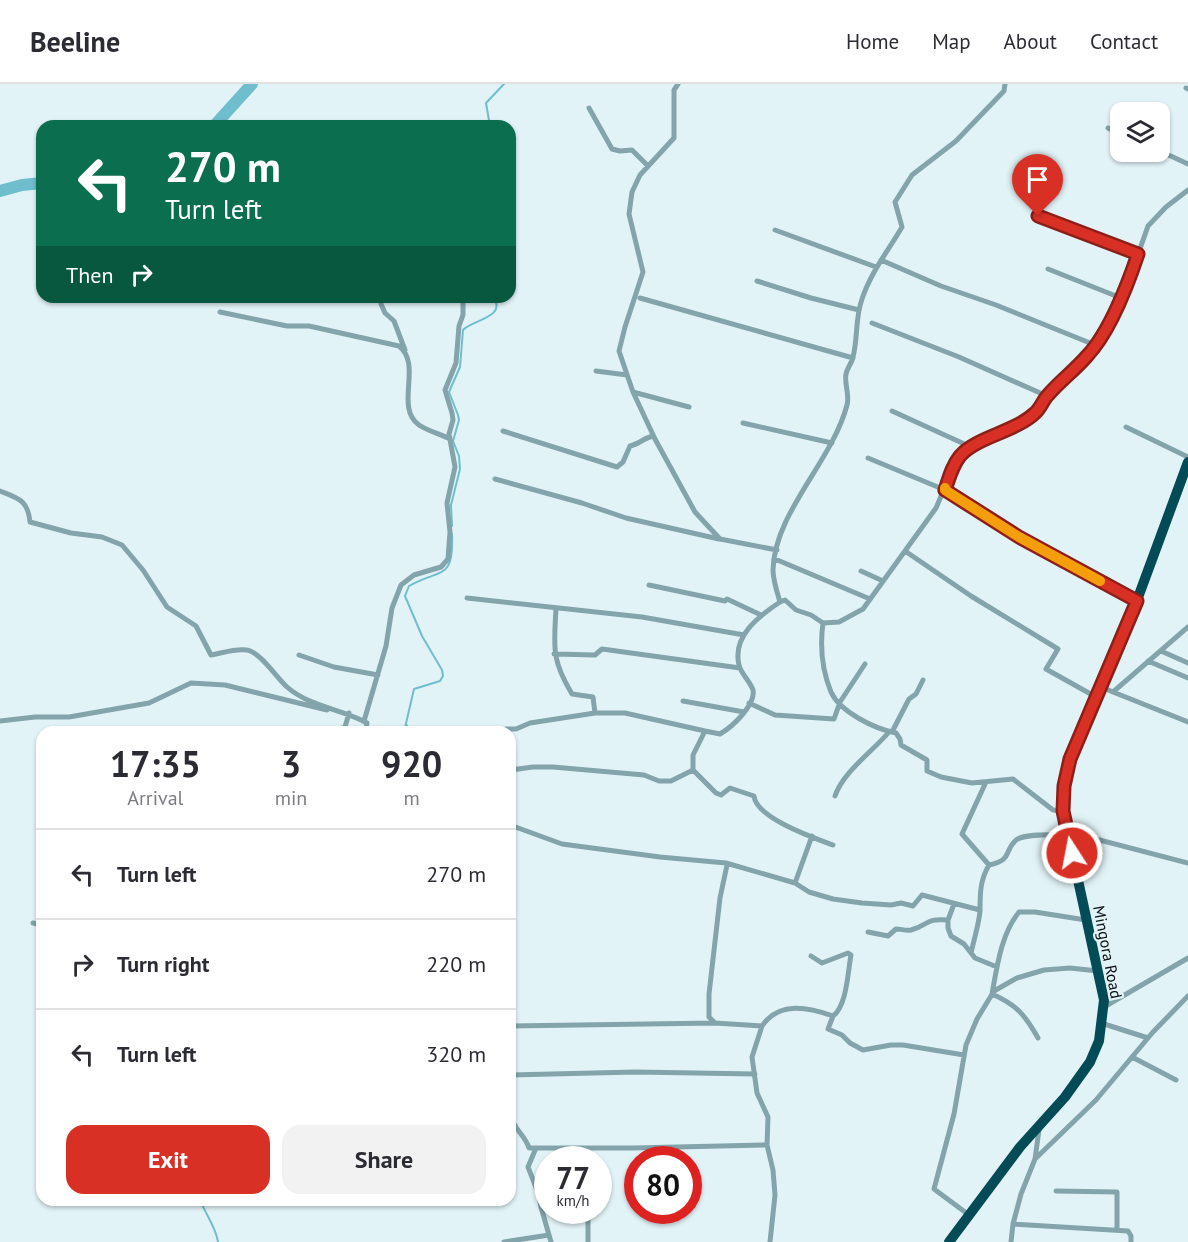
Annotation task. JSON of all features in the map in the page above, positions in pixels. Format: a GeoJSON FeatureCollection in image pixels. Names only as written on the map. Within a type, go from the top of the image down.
{"type":"FeatureCollection","features":[{"type":"Feature","properties":{"kind":"highway","name":"Mingora Road"},"geometry":{"type":"LineString","coordinates":[[949,1242],[1020,1147],[1065,1097],[1090,1062],[1099,1041],[1104,999],[1063,811],[1064,786],[1070,759],[1137,601],[1188,462]]}},
{"type":"Feature","properties":{"kind":"street"},"geometry":{"type":"LineString","coordinates":[[678,84],[674,90],[674,138],[640,175],[632,192],[628,214],[643,272],[619,351],[633,392],[653,436],[695,512],[720,539]]}},
{"type":"Feature","properties":{"kind":"street"},"geometry":{"type":"LineString","coordinates":[[780,602],[773,571],[782,531],[794,505],[832,443],[848,403],[846,375],[853,358],[862,299],[876,267],[902,227],[895,202],[912,175],[956,141],[1004,91],[1005,84]]}},
{"type":"Feature","properties":{"kind":"street"},"geometry":{"type":"LineString","coordinates":[[589,108],[612,149],[632,150],[648,166]]}},
{"type":"Feature","properties":{"kind":"street"},"geometry":{"type":"LineString","coordinates":[[1170,156],[1188,164]]}},
{"type":"Feature","properties":{"kind":"street"},"geometry":{"type":"LineString","coordinates":[[516,729],[530,723],[595,713],[625,713],[720,734],[739,720],[752,698],[753,690],[740,668],[739,644],[744,634],[761,615],[785,600],[796,610],[811,615],[823,623],[839,622],[863,609],[936,508],[961,455],[971,447],[1018,425],[1036,413],[1047,396],[1089,355],[1121,298],[1148,226],[1166,207],[1188,190]]}},
{"type":"Feature","properties":{"kind":"street"},"geometry":{"type":"LineString","coordinates":[[1038,216],[1138,254]]}},
{"type":"Feature","properties":{"kind":"street"},"geometry":{"type":"LineString","coordinates":[[775,230],[876,267]]}},
{"type":"Feature","properties":{"kind":"street"},"geometry":{"type":"LineString","coordinates":[[881,260],[941,286],[996,305],[1095,345]]}},
{"type":"Feature","properties":{"kind":"street"},"geometry":{"type":"LineString","coordinates":[[1048,269],[1121,298]]}},
{"type":"Feature","properties":{"kind":"street"},"geometry":{"type":"LineString","coordinates":[[757,281],[810,298],[859,310]]}},
{"type":"Feature","properties":{"kind":"street"},"geometry":{"type":"LineString","coordinates":[[640,298],[853,358]]}},
{"type":"Feature","properties":{"kind":"street"},"geometry":{"type":"LineString","coordinates":[[381,303],[386,313],[394,321],[406,352],[409,369],[408,400],[413,418],[419,425],[450,438]]}},
{"type":"Feature","properties":{"kind":"street"},"geometry":{"type":"LineString","coordinates":[[364,721],[378,675],[392,608],[401,585],[414,575],[441,567],[448,559],[450,532],[447,502],[455,467],[450,438],[453,420],[445,390],[456,363],[463,303]]}},
{"type":"Feature","properties":{"kind":"street"},"geometry":{"type":"LineString","coordinates":[[220,312],[287,326],[309,326],[399,346],[406,352]]}},
{"type":"Feature","properties":{"kind":"street"},"geometry":{"type":"LineString","coordinates":[[872,323],[959,357],[1047,396]]}},
{"type":"Feature","properties":{"kind":"street"},"geometry":{"type":"LineString","coordinates":[[596,371],[627,375]]}},
{"type":"Feature","properties":{"kind":"street"},"geometry":{"type":"LineString","coordinates":[[633,392],[689,407]]}},
{"type":"Feature","properties":{"kind":"street"},"geometry":{"type":"LineString","coordinates":[[892,411],[971,447]]}},
{"type":"Feature","properties":{"kind":"street"},"geometry":{"type":"LineString","coordinates":[[742,423],[832,443]]}},
{"type":"Feature","properties":{"kind":"street"},"geometry":{"type":"LineString","coordinates":[[1126,427],[1188,457]]}},
{"type":"Feature","properties":{"kind":"street"},"geometry":{"type":"LineString","coordinates":[[503,431],[617,467],[623,462],[630,446],[646,437],[653,436]]}},
{"type":"Feature","properties":{"kind":"street"},"geometry":{"type":"LineString","coordinates":[[868,458],[945,490],[1019,537],[1137,601]]}},
{"type":"Feature","properties":{"kind":"street"},"geometry":{"type":"LineString","coordinates":[[495,479],[582,503],[626,518],[777,550]]}},
{"type":"Feature","properties":{"kind":"street"},"geometry":{"type":"LineString","coordinates":[[0,491],[22,500],[29,511],[30,522],[71,533],[102,537],[123,545],[143,570],[167,607],[196,626],[211,655],[247,650],[255,653],[289,689],[332,710]]}},
{"type":"Feature","properties":{"kind":"street"},"geometry":{"type":"LineString","coordinates":[[905,551],[971,596],[1058,649],[1046,669],[1099,692],[1113,692],[1188,722]]}},
{"type":"Feature","properties":{"kind":"street"},"geometry":{"type":"LineString","coordinates":[[775,559],[870,599]]}},
{"type":"Feature","properties":{"kind":"street"},"geometry":{"type":"LineString","coordinates":[[861,572],[883,581]]}},
{"type":"Feature","properties":{"kind":"street"},"geometry":{"type":"LineString","coordinates":[[649,585],[725,601],[727,599],[761,615]]}},
{"type":"Feature","properties":{"kind":"street"},"geometry":{"type":"LineString","coordinates":[[467,598],[642,617],[744,634]]}},
{"type":"Feature","properties":{"kind":"street"},"geometry":{"type":"LineString","coordinates":[[556,608],[554,654],[561,676],[572,694],[592,696],[595,701],[595,713]]}},
{"type":"Feature","properties":{"kind":"street"},"geometry":{"type":"LineString","coordinates":[[823,623],[820,642],[832,694],[852,715],[885,732],[898,735],[901,745],[927,760],[927,771],[941,777],[972,783],[1013,779],[1053,810],[1063,811]]}},
{"type":"Feature","properties":{"kind":"street"},"geometry":{"type":"LineString","coordinates":[[1113,692],[1188,627]]}},
{"type":"Feature","properties":{"kind":"street"},"geometry":{"type":"LineString","coordinates":[[554,654],[595,656],[602,650],[740,668]]}},
{"type":"Feature","properties":{"kind":"street"},"geometry":{"type":"LineString","coordinates":[[1161,651],[1188,663]]}},
{"type":"Feature","properties":{"kind":"street"},"geometry":{"type":"LineString","coordinates":[[299,655],[334,667],[378,675]]}},
{"type":"Feature","properties":{"kind":"street"},"geometry":{"type":"LineString","coordinates":[[1148,661],[1188,678]]}},
{"type":"Feature","properties":{"kind":"street"},"geometry":{"type":"LineString","coordinates":[[749,704],[775,715],[834,719],[840,702],[865,664]]}},
{"type":"Feature","properties":{"kind":"street"},"geometry":{"type":"LineString","coordinates":[[835,796],[838,786],[890,732],[923,680]]}},
{"type":"Feature","properties":{"kind":"street"},"geometry":{"type":"LineString","coordinates":[[0,721],[34,717],[69,717],[149,703],[191,683],[225,685],[349,713],[367,723],[366,726]]}},
{"type":"Feature","properties":{"kind":"street"},"geometry":{"type":"LineString","coordinates":[[683,701],[744,712]]}},
{"type":"Feature","properties":{"kind":"street"},"geometry":{"type":"LineString","coordinates":[[345,726],[349,713]]}},
{"type":"Feature","properties":{"kind":"street"},"geometry":{"type":"LineString","coordinates":[[705,731],[693,755],[693,770],[716,793],[721,795],[730,788],[754,796],[754,800],[767,816],[833,845]]}},
{"type":"Feature","properties":{"kind":"street"},"geometry":{"type":"LineString","coordinates":[[516,769],[553,767],[644,775],[658,781],[675,780],[693,770]]}},
{"type":"Feature","properties":{"kind":"street"},"geometry":{"type":"LineString","coordinates":[[986,782],[962,834],[989,865]]}},
{"type":"Feature","properties":{"kind":"street"},"geometry":{"type":"LineString","coordinates":[[516,827],[562,843],[649,856],[726,863],[795,883],[817,894],[862,903],[891,905],[901,903],[913,906],[922,896],[980,910]]}},
{"type":"Feature","properties":{"kind":"street"},"geometry":{"type":"LineString","coordinates":[[989,865],[1001,862],[1015,841],[1022,837],[1069,833],[1188,863]]}},
{"type":"Feature","properties":{"kind":"street"},"geometry":{"type":"LineString","coordinates":[[795,883],[812,836]]}},
{"type":"Feature","properties":{"kind":"street"},"geometry":{"type":"LineString","coordinates":[[715,1023],[710,1017],[709,994],[720,898],[728,865],[726,863]]}},
{"type":"Feature","properties":{"kind":"street"},"geometry":{"type":"LineString","coordinates":[[971,953],[980,910],[979,893],[989,865]]}},
{"type":"Feature","properties":{"kind":"street"},"geometry":{"type":"LineString","coordinates":[[954,904],[948,920],[951,936],[964,944],[975,958],[997,967]]}},
{"type":"Feature","properties":{"kind":"street"},"geometry":{"type":"LineString","coordinates":[[992,994],[997,967],[1011,922],[1018,912],[1035,912],[1087,920]]}},
{"type":"Feature","properties":{"kind":"street"},"geometry":{"type":"LineString","coordinates":[[868,932],[888,936],[896,929],[907,931],[929,920],[948,920]]}},
{"type":"Feature","properties":{"kind":"street"},"geometry":{"type":"LineString","coordinates":[[811,956],[822,963],[842,954],[850,955],[850,973],[840,1008],[833,1016],[828,1029],[842,1035],[850,1043],[863,1050],[903,1045],[964,1055]]}},
{"type":"Feature","properties":{"kind":"street"},"geometry":{"type":"LineString","coordinates":[[1103,1008],[1187,960]]}},
{"type":"Feature","properties":{"kind":"street"},"geometry":{"type":"LineString","coordinates":[[969,1215],[934,1189],[954,1114],[966,1045],[977,1019],[994,991],[1017,978],[1044,970],[1070,968],[1098,972]]}},
{"type":"Feature","properties":{"kind":"street"},"geometry":{"type":"LineString","coordinates":[[992,994],[1009,1001],[1025,1015],[1038,1038]]}},
{"type":"Feature","properties":{"kind":"street"},"geometry":{"type":"LineString","coordinates":[[1035,1159],[1096,1100],[1148,1038],[1188,996]]}},
{"type":"Feature","properties":{"kind":"street"},"geometry":{"type":"LineString","coordinates":[[770,1242],[775,1196],[773,1170],[767,1145],[768,1117],[758,1094],[752,1057],[762,1026],[768,1017],[793,1007],[813,1009],[833,1016]]}},
{"type":"Feature","properties":{"kind":"street"},"geometry":{"type":"LineString","coordinates":[[516,1026],[715,1023],[762,1026]]}},
{"type":"Feature","properties":{"kind":"street"},"geometry":{"type":"LineString","coordinates":[[1101,1023],[1148,1038]]}},
{"type":"Feature","properties":{"kind":"street"},"geometry":{"type":"LineString","coordinates":[[1132,1057],[1176,1080]]}},
{"type":"Feature","properties":{"kind":"street"},"geometry":{"type":"LineString","coordinates":[[516,1075],[635,1072],[755,1074]]}},
{"type":"Feature","properties":{"kind":"street"},"geometry":{"type":"LineString","coordinates":[[1011,1242],[1021,1194],[1035,1159],[1039,1125]]}},
{"type":"Feature","properties":{"kind":"street"},"geometry":{"type":"LineString","coordinates":[[516,1129],[529,1148],[534,1148]]}},
{"type":"Feature","properties":{"kind":"street"},"geometry":{"type":"LineString","coordinates":[[612,1149],[767,1145]]}},
{"type":"Feature","properties":{"kind":"street"},"geometry":{"type":"LineString","coordinates":[[534,1153],[528,1167],[534,1182]]}},
{"type":"Feature","properties":{"kind":"street"},"geometry":{"type":"LineString","coordinates":[[1056,1191],[1117,1192],[1117,1230]]}},
{"type":"Feature","properties":{"kind":"street"},"geometry":{"type":"LineString","coordinates":[[546,1224],[551,1242]]}},
{"type":"Feature","properties":{"kind":"street"},"geometry":{"type":"LineString","coordinates":[[588,1224],[588,1242]]}},
{"type":"Feature","properties":{"kind":"street"},"geometry":{"type":"LineString","coordinates":[[1013,1224],[1128,1231],[1131,1242]]}},
{"type":"Feature","properties":{"kind":"street"},"geometry":{"type":"LineString","coordinates":[[504,1242],[549,1235]]}},
{"type":"Feature","properties":{"kind":"waterway"},"geometry":{"type":"LineString","coordinates":[[219,120],[252,84]]}},
{"type":"Feature","properties":{"kind":"waterway"},"geometry":{"type":"LineString","coordinates":[[489,120],[486,103],[504,84]]}},
{"type":"Feature","properties":{"kind":"waterway"},"geometry":{"type":"LineString","coordinates":[[0,191],[36,184]]}},
{"type":"Feature","properties":{"kind":"waterway"},"geometry":{"type":"LineString","coordinates":[[452,526],[451,505],[460,469],[459,456],[453,441],[459,420],[449,392],[460,367],[463,330],[492,314],[496,309],[496,303]]}},
{"type":"Feature","properties":{"kind":"waterway"},"geometry":{"type":"LineString","coordinates":[[405,726],[414,689],[440,681],[443,676],[442,670],[422,636],[405,596],[409,586],[443,571],[448,566],[451,559],[452,534]]}},
{"type":"Feature","properties":{"kind":"waterway"},"geometry":{"type":"LineString","coordinates":[[203,1206],[218,1242]]}},
{"type":"Feature","properties":{"kind":"slow traffic"},"geometry":{"type":"LineString","coordinates":[[945,488],[1019,537],[1100,581]]}},
{"type":"Feature","properties":{"kind":"route"},"geometry":{"type":"LineString","coordinates":[[1038,216],[1138,254],[1117,306],[1089,355],[1047,396],[1036,413],[1018,425],[971,447],[961,455],[945,490],[1019,537],[1137,601],[1070,759],[1064,786],[1063,811],[1072,853]]}}]}
